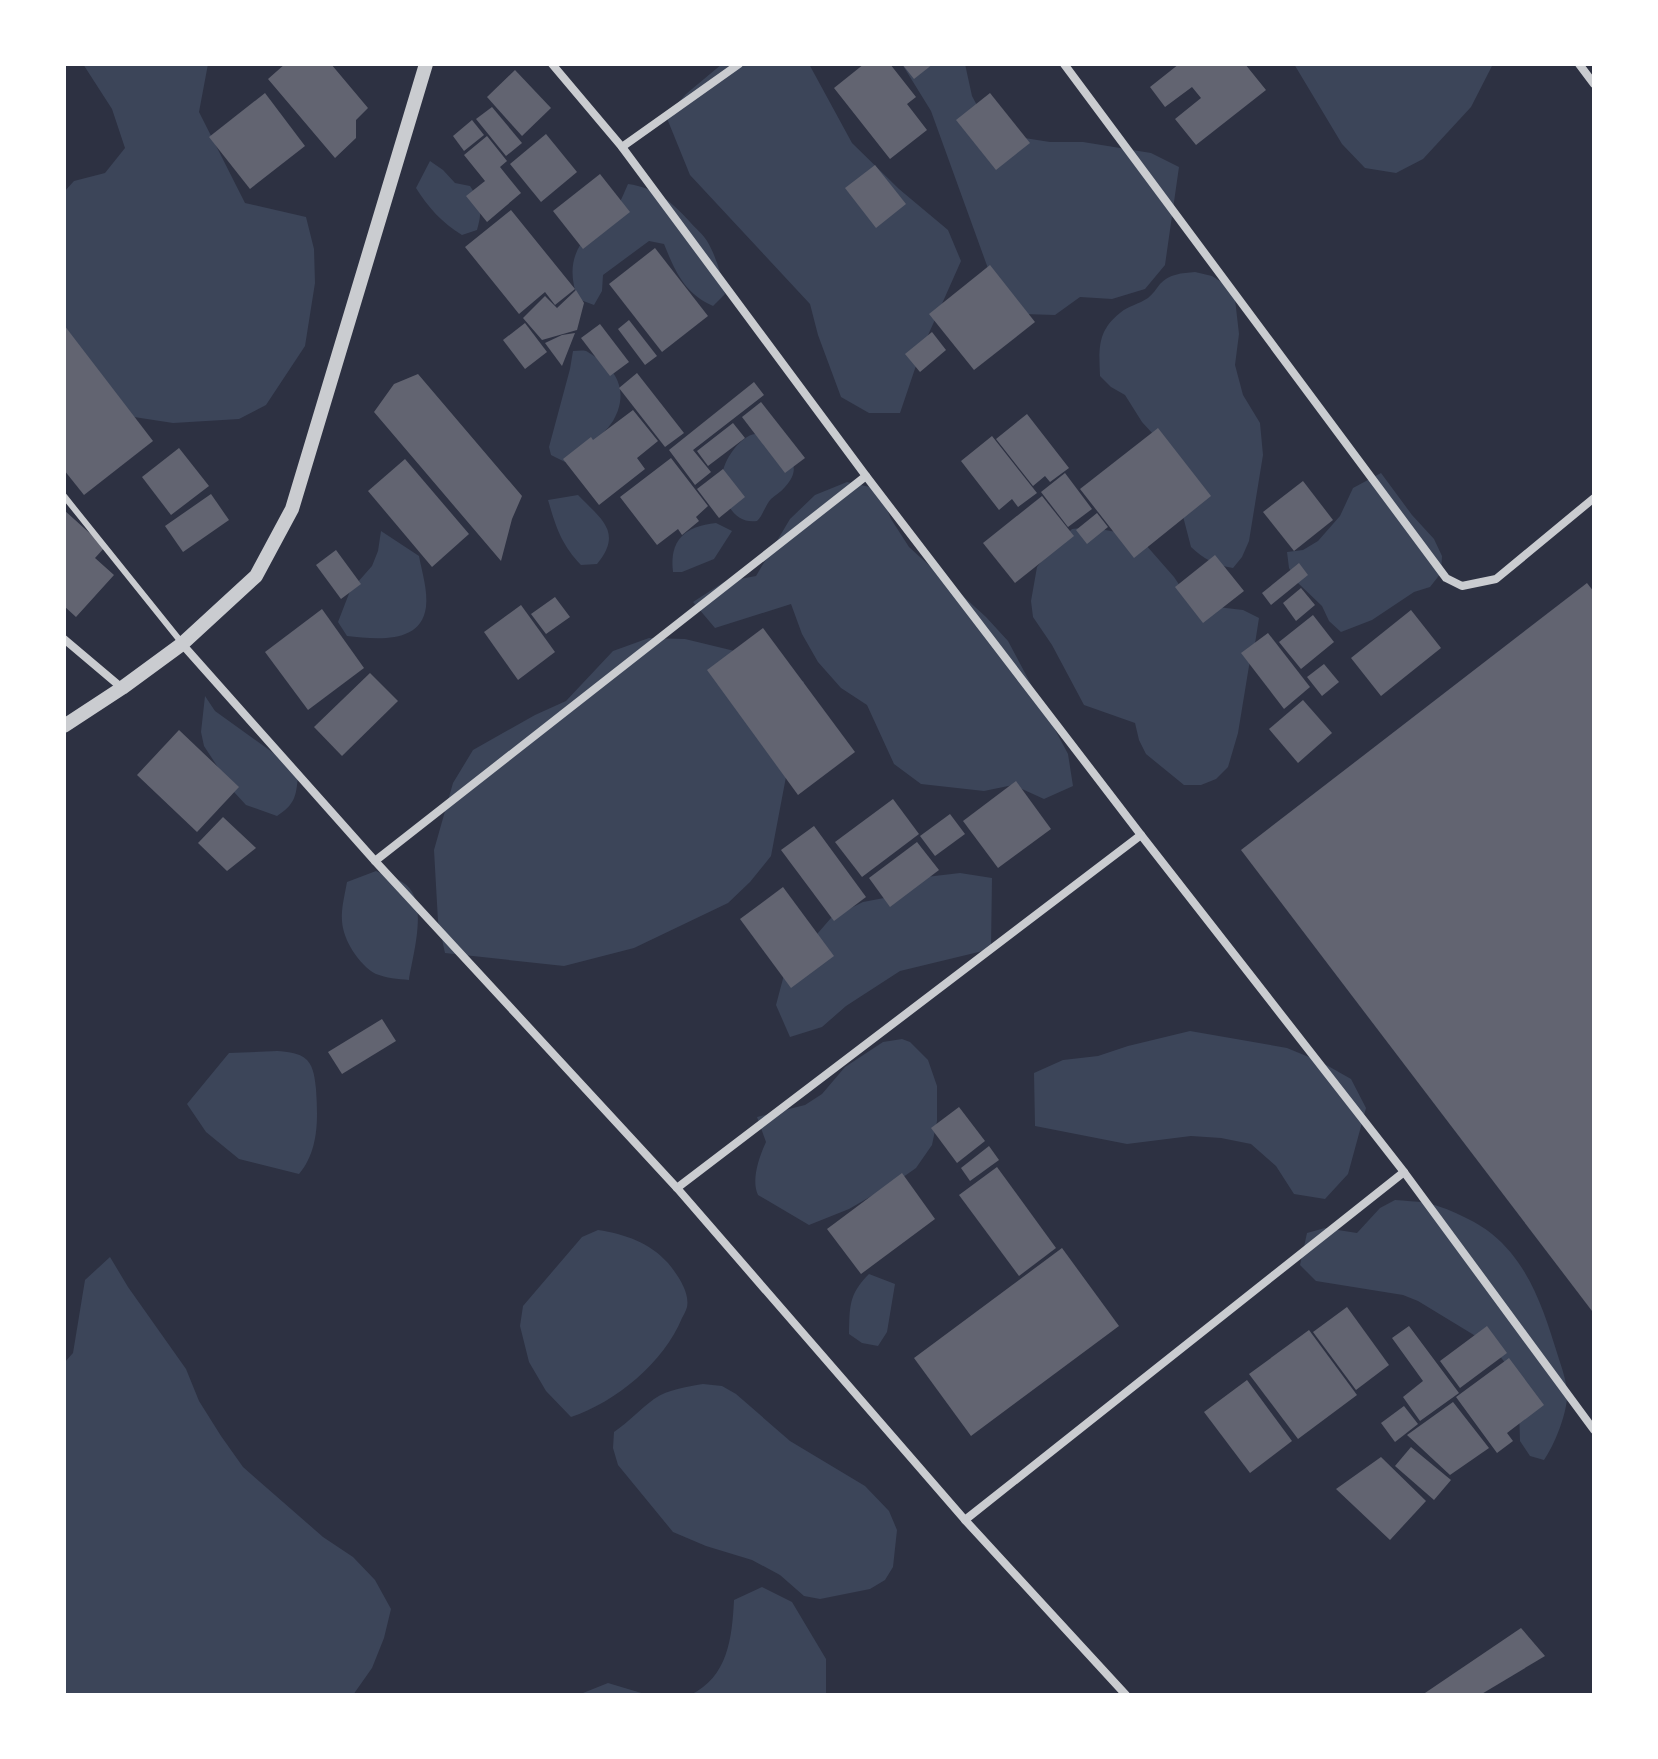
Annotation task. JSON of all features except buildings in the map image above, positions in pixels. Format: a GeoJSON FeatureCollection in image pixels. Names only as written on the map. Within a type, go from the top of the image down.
{"type":"FeatureCollection","features":[{"type":"Feature","properties":{"kind":"street"},"geometry":{"type":"LineString","coordinates":[[64,726],[182,644],[256,576],[292,509],[426,64]]}},
{"type":"Feature","properties":{"kind":"street"},"geometry":{"type":"LineString","coordinates":[[552,64],[622,147],[866,476],[1404,1172],[1594,1430]]}},
{"type":"Feature","properties":{"kind":"street"},"geometry":{"type":"LineString","coordinates":[[622,147],[739,64]]}},
{"type":"Feature","properties":{"kind":"street"},"geometry":{"type":"LineString","coordinates":[[1064,64],[1446,578],[1462,586],[1496,579],[1594,498]]}},
{"type":"Feature","properties":{"kind":"street"},"geometry":{"type":"LineString","coordinates":[[1579,64],[1594,84]]}},
{"type":"Feature","properties":{"kind":"street"},"geometry":{"type":"LineString","coordinates":[[375,861],[866,476]]}},
{"type":"Feature","properties":{"kind":"street"},"geometry":{"type":"LineString","coordinates":[[64,639],[122,688]]}},
{"type":"Feature","properties":{"kind":"street"},"geometry":{"type":"LineString","coordinates":[[182,644],[375,861],[677,1188],[965,1520],[1126,1695]]}},
{"type":"Feature","properties":{"kind":"street"},"geometry":{"type":"LineString","coordinates":[[677,1188],[1141,835]]}},
{"type":"Feature","properties":{"kind":"street"},"geometry":{"type":"LineString","coordinates":[[965,1520],[1404,1172]]}},
{"type":"Feature","properties":{"kind":"lane"},"geometry":{"type":"LineString","coordinates":[[64,496],[182,644]]}},
{"type":"Feature","properties":{"kind":"shaded area"},"geometry":{"type":"Polygon","coordinates":[[[83,64],[208,64],[199,112],[245,203],[306,217],[314,249],[315,283],[305,346],[266,405],[239,419],[173,423],[134,417],[64,331],[64,192],[74,181],[105,173],[125,148],[112,109],[83,64]]]}},
{"type":"Feature","properties":{"kind":"shaded area"},"geometry":{"type":"Polygon","coordinates":[[[722,64],[809,64],[852,143],[899,189],[948,230],[961,261],[921,351],[900,413],[869,413],[841,397],[810,304],[690,175],[666,116],[686,94],[722,64]]]}},
{"type":"Feature","properties":{"kind":"shaded area"},"geometry":{"type":"Polygon","coordinates":[[[902,64],[965,64],[972,96],[987,124],[1018,137],[1050,142],[1083,142],[1151,153],[1179,167],[1165,265],[1145,289],[1112,299],[1080,297],[1055,315],[1023,314],[998,296],[931,111],[902,64]]]}},
{"type":"Feature","properties":{"kind":"shaded area"},"geometry":{"type":"Polygon","coordinates":[[[1294,64],[1493,64],[1471,107],[1423,159],[1396,173],[1365,168],[1342,144],[1294,64]]]}},
{"type":"Feature","properties":{"kind":"shaded area"},"geometry":{"type":"Polygon","coordinates":[[[430,161],[455,183],[470,186],[480,207],[477,230],[462,235],[442,220],[416,188],[430,161]]]}},
{"type":"Feature","properties":{"kind":"shaded area"},"geometry":{"type":"Polygon","coordinates":[[[628,184],[663,197],[705,238],[716,260],[725,294],[713,306],[688,288],[664,244],[649,241],[603,275],[602,291],[594,305],[578,299],[573,282],[573,265],[578,249],[589,233],[615,209],[628,184]]]}},
{"type":"Feature","properties":{"kind":"shaded area"},"geometry":{"type":"Polygon","coordinates":[[[1195,272],[1212,276],[1226,285],[1235,299],[1239,334],[1235,365],[1243,395],[1260,423],[1263,455],[1249,541],[1233,568],[1210,561],[1191,547],[1165,447],[1142,422],[1125,395],[1100,376],[1101,341],[1112,320],[1148,298],[1167,278],[1195,272]]]}},
{"type":"Feature","properties":{"kind":"shaded area"},"geometry":{"type":"Polygon","coordinates":[[[573,351],[587,351],[604,363],[616,377],[621,394],[613,421],[591,444],[565,462],[551,455],[549,447],[573,351]]]}},
{"type":"Feature","properties":{"kind":"shaded area"},"geometry":{"type":"Polygon","coordinates":[[[755,434],[787,455],[794,469],[785,487],[771,499],[757,521],[748,521],[740,518],[729,506],[722,480],[731,454],[740,443],[755,434]]]}},
{"type":"Feature","properties":{"kind":"shaded area"},"geometry":{"type":"Polygon","coordinates":[[[1381,473],[1434,539],[1442,556],[1441,573],[1430,587],[1414,592],[1372,620],[1341,632],[1329,621],[1322,606],[1298,583],[1289,568],[1287,552],[1303,550],[1318,541],[1340,516],[1353,488],[1381,473]]]}},
{"type":"Feature","properties":{"kind":"shaded area"},"geometry":{"type":"Polygon","coordinates":[[[847,482],[879,489],[891,519],[909,547],[1008,641],[1068,754],[1073,786],[1044,799],[1013,785],[984,791],[921,784],[894,764],[867,705],[841,688],[818,662],[802,634],[791,604],[715,628],[693,602],[724,582],[756,576],[790,519],[815,495],[847,482]]]}},
{"type":"Feature","properties":{"kind":"shaded area"},"geometry":{"type":"Polygon","coordinates":[[[578,495],[601,519],[609,535],[605,553],[597,564],[581,565],[574,557],[560,535],[548,500],[578,495]]]}},
{"type":"Feature","properties":{"kind":"shaded area"},"geometry":{"type":"Polygon","coordinates":[[[716,523],[732,531],[714,559],[682,572],[673,572],[674,551],[681,537],[696,527],[716,523]]]}},
{"type":"Feature","properties":{"kind":"shaded area"},"geometry":{"type":"Polygon","coordinates":[[[1089,527],[1138,536],[1174,577],[1192,604],[1243,610],[1259,618],[1238,733],[1228,767],[1216,779],[1201,785],[1184,785],[1146,754],[1135,723],[1084,705],[1033,617],[1031,601],[1037,567],[1072,529],[1089,527]]]}},
{"type":"Feature","properties":{"kind":"shaded area"},"geometry":{"type":"Polygon","coordinates":[[[381,531],[419,556],[426,607],[422,619],[406,634],[383,638],[347,636],[338,622],[350,591],[372,566],[381,531]]]}},
{"type":"Feature","properties":{"kind":"shaded area"},"geometry":{"type":"Polygon","coordinates":[[[649,638],[685,639],[747,654],[778,663],[804,682],[771,856],[728,903],[634,948],[564,966],[445,953],[438,921],[434,850],[453,783],[473,750],[566,701],[613,651],[649,638]]]}},
{"type":"Feature","properties":{"kind":"shaded area"},"geometry":{"type":"Polygon","coordinates":[[[205,696],[215,711],[286,762],[298,776],[294,799],[277,816],[246,805],[204,746],[201,732],[205,696]]]}},
{"type":"Feature","properties":{"kind":"shaded area"},"geometry":{"type":"Polygon","coordinates":[[[376,871],[405,884],[416,903],[418,929],[409,980],[370,970],[358,958],[345,936],[342,916],[347,882],[376,871]]]}},
{"type":"Feature","properties":{"kind":"shaded area"},"geometry":{"type":"Polygon","coordinates":[[[960,873],[992,878],[991,949],[900,971],[846,1006],[822,1027],[790,1037],[776,1005],[785,971],[831,918],[863,902],[900,895],[926,877],[960,873]]]}},
{"type":"Feature","properties":{"kind":"shaded area"},"geometry":{"type":"Polygon","coordinates":[[[1190,1031],[1287,1048],[1351,1079],[1366,1108],[1348,1174],[1325,1199],[1294,1194],[1276,1166],[1251,1144],[1191,1136],[1127,1144],[1035,1126],[1034,1073],[1063,1060],[1098,1056],[1190,1031]]]}},
{"type":"Feature","properties":{"kind":"shaded area"},"geometry":{"type":"Polygon","coordinates":[[[902,1039],[910,1042],[928,1060],[937,1086],[937,1121],[932,1145],[916,1168],[849,1209],[809,1225],[758,1195],[756,1176],[766,1142],[757,1117],[805,1105],[822,1094],[845,1067],[883,1042],[902,1039]]]}},
{"type":"Feature","properties":{"kind":"shaded area"},"geometry":{"type":"Polygon","coordinates":[[[277,1051],[304,1057],[315,1078],[316,1134],[306,1165],[299,1174],[239,1159],[206,1132],[187,1104],[229,1053],[277,1051]]]}},
{"type":"Feature","properties":{"kind":"shaded area"},"geometry":{"type":"Polygon","coordinates":[[[1395,1200],[1433,1205],[1478,1225],[1505,1246],[1526,1274],[1547,1322],[1567,1387],[1562,1422],[1544,1460],[1530,1456],[1520,1441],[1519,1407],[1513,1373],[1492,1346],[1418,1301],[1403,1295],[1316,1281],[1300,1265],[1307,1233],[1325,1228],[1357,1233],[1380,1208],[1395,1200]]]}},
{"type":"Feature","properties":{"kind":"shaded area"},"geometry":{"type":"Polygon","coordinates":[[[598,1230],[636,1240],[661,1256],[682,1284],[687,1295],[687,1307],[674,1334],[651,1365],[621,1391],[571,1417],[546,1391],[529,1362],[520,1326],[523,1306],[582,1237],[598,1230]]]}},
{"type":"Feature","properties":{"kind":"shaded area"},"geometry":{"type":"Polygon","coordinates":[[[110,1257],[186,1369],[199,1401],[243,1467],[323,1537],[353,1557],[375,1580],[391,1609],[372,1668],[353,1695],[64,1695],[64,1363],[73,1353],[85,1280],[110,1257]]]}},
{"type":"Feature","properties":{"kind":"shaded area"},"geometry":{"type":"Polygon","coordinates":[[[869,1274],[895,1284],[887,1332],[878,1346],[862,1343],[849,1334],[854,1295],[869,1274]]]}},
{"type":"Feature","properties":{"kind":"shaded area"},"geometry":{"type":"Polygon","coordinates":[[[703,1384],[722,1386],[736,1394],[790,1441],[865,1486],[889,1511],[897,1530],[893,1567],[885,1580],[870,1589],[820,1599],[804,1596],[780,1575],[752,1560],[673,1532],[618,1465],[613,1448],[614,1432],[660,1396],[703,1384]]]}},
{"type":"Feature","properties":{"kind":"shaded area"},"geometry":{"type":"Polygon","coordinates":[[[762,1587],[792,1602],[826,1659],[826,1695],[690,1695],[713,1678],[726,1655],[734,1600],[762,1587]]]}},
{"type":"Feature","properties":{"kind":"shaded area"},"geometry":{"type":"Polygon","coordinates":[[[608,1683],[648,1695],[578,1695],[608,1683]]]}}]}
